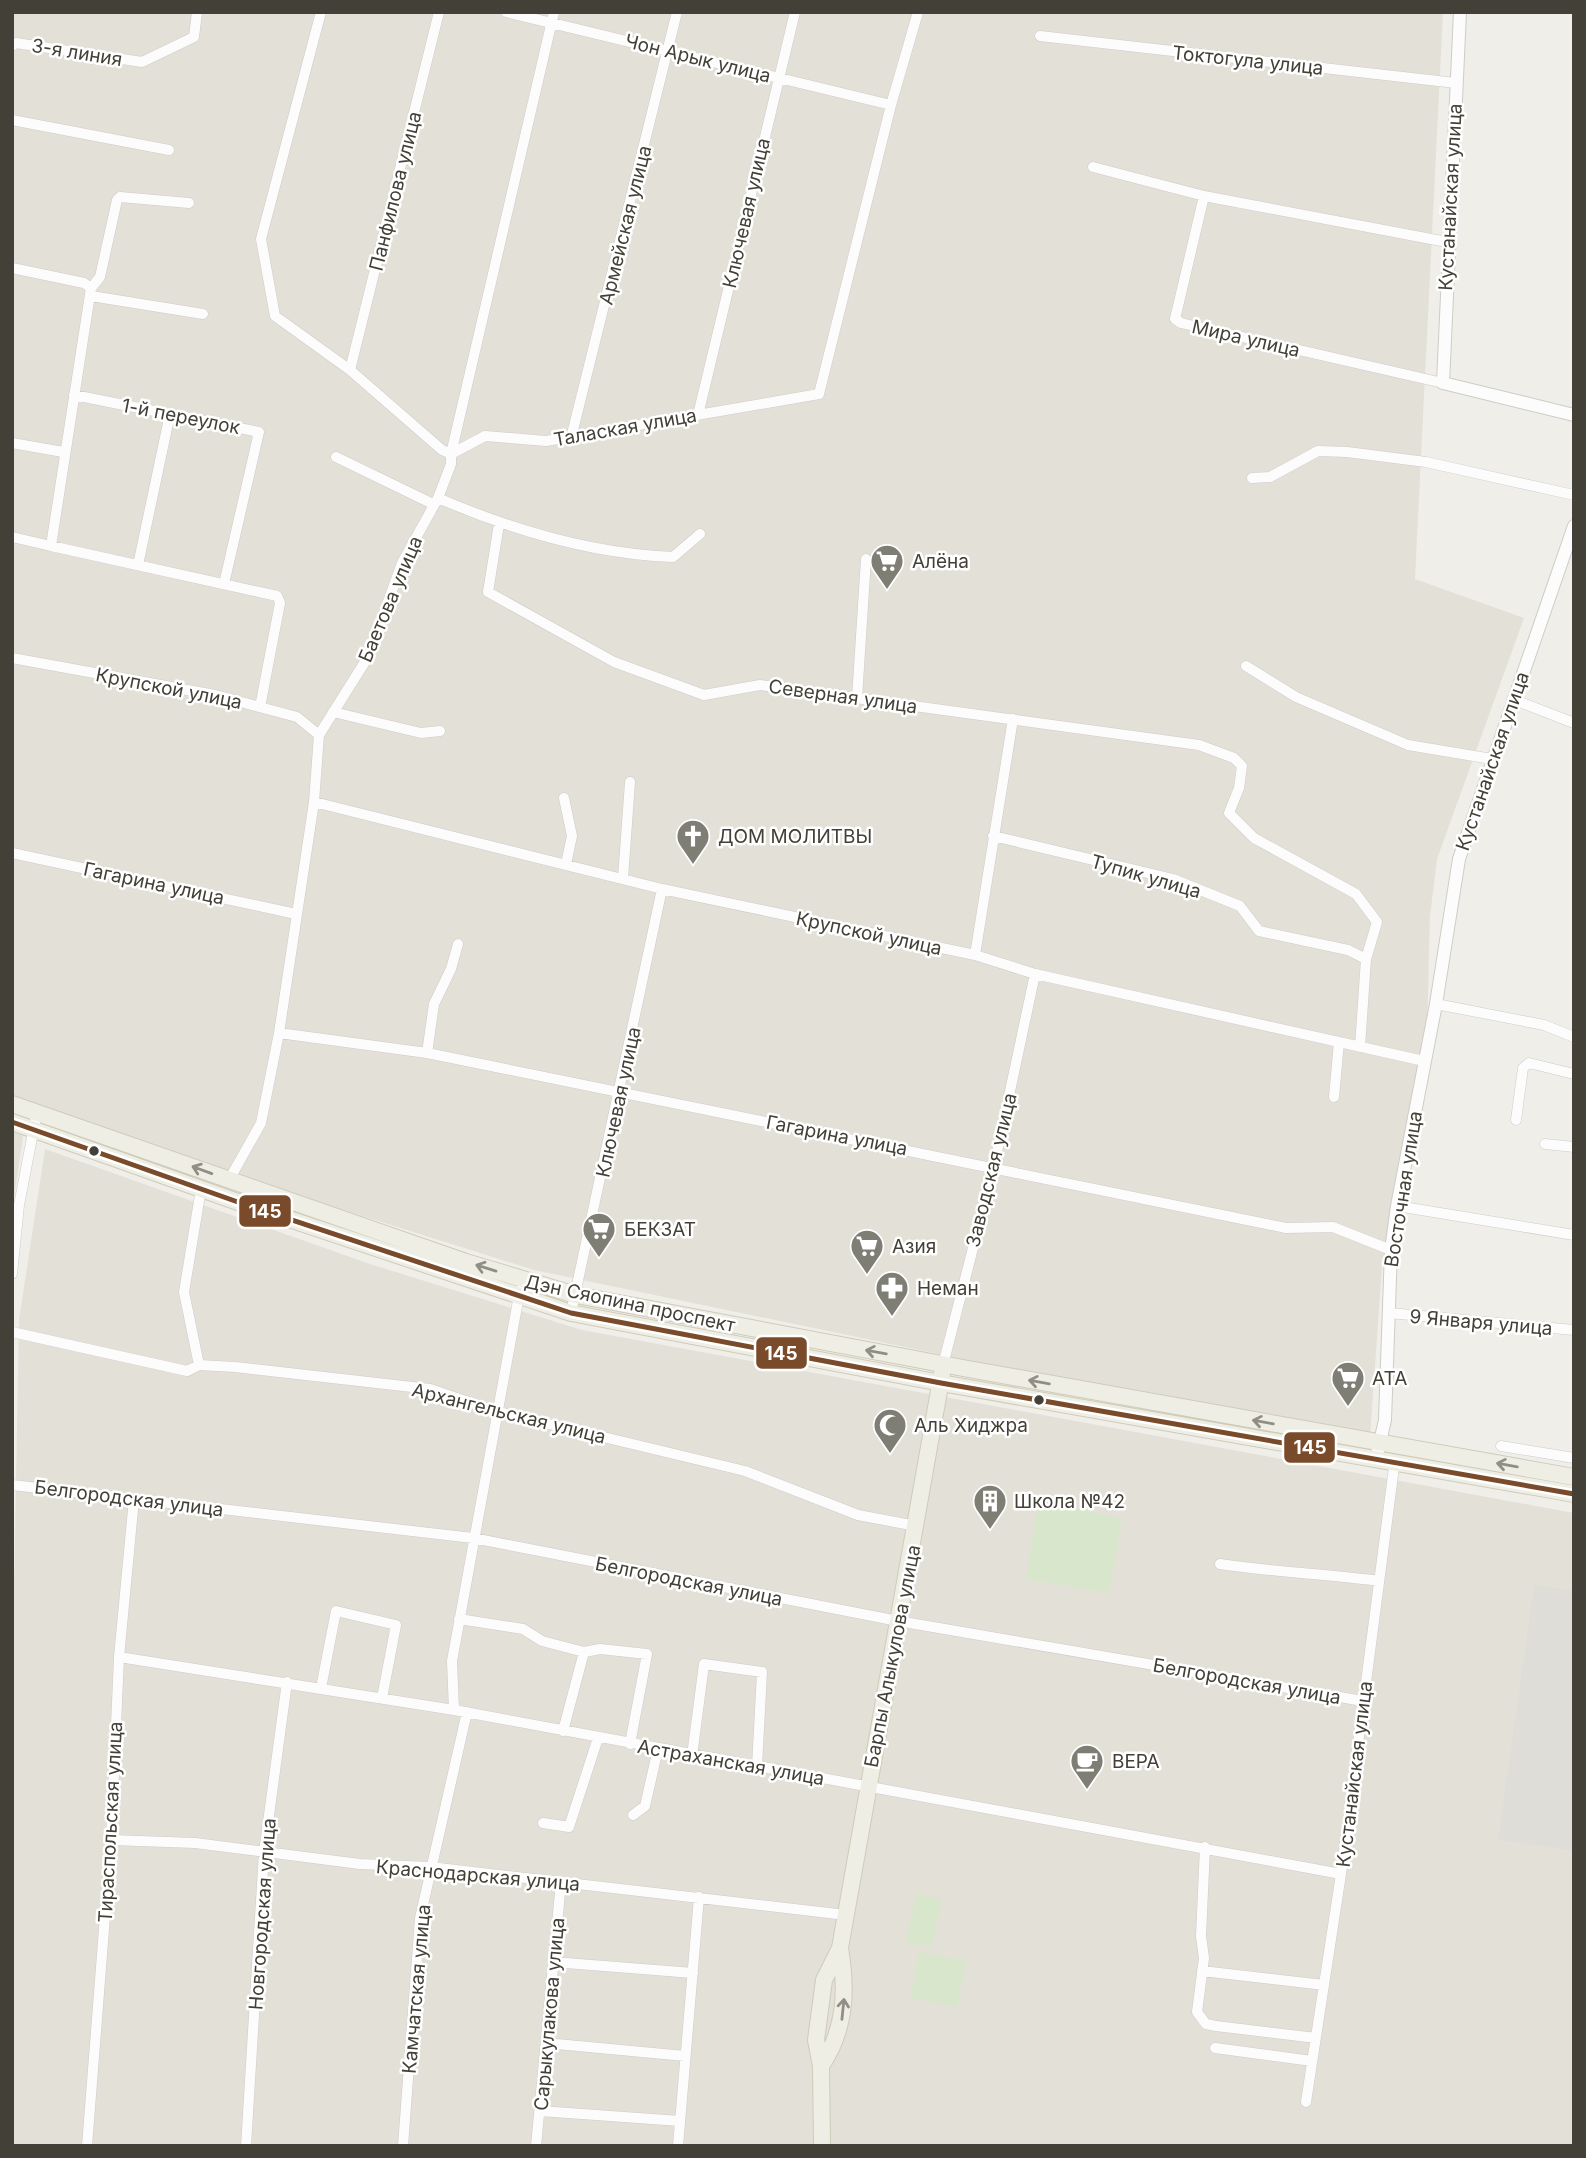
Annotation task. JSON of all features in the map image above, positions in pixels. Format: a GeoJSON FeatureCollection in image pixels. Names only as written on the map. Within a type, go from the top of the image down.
{"type":"FeatureCollection","features":[{"type":"Feature","properties":{"kind":"main road","name":"Дэн Сяопина проспект"},"geometry":{"type":"LineString","coordinates":[[12,1104],[523,1280],[576,1295],[1377,1451],[1395,1462],[1574,1494]]}},
{"type":"Feature","properties":{"kind":"main road","name":"Дэн Сяопина проспект"},"geometry":{"type":"LineString","coordinates":[[12,1122],[201,1189],[571,1313],[941,1383],[1377,1451],[1397,1446],[1574,1477]]}},
{"type":"Feature","properties":{"kind":"main road","name":"Барпы Алыкулова улица"},"geometry":{"type":"LineString","coordinates":[[822,2146],[821,2066],[816,2040],[822,1992],[824,1980],[840,1948],[943,1365]]}},
{"type":"Feature","properties":{"kind":"main road","name":"Барпы Алыкулова улица"},"geometry":{"type":"LineString","coordinates":[[821,2066],[835,2045],[842,2019],[845,1981],[840,1948]]}},
{"type":"Feature","properties":{"kind":"street","name":"3-я линия"},"geometry":{"type":"LineString","coordinates":[[12,46],[16,43],[142,62],[194,37],[197,12]]}},
{"type":"Feature","properties":{"kind":"street"},"geometry":{"type":"LineString","coordinates":[[321,12],[261,239],[275,316],[351,370],[442,450],[451,454]]}},
{"type":"Feature","properties":{"kind":"street","name":"Панфилова улица"},"geometry":{"type":"LineString","coordinates":[[351,370],[439,12]]}},
{"type":"Feature","properties":{"kind":"street","name":"Чон Арык улица"},"geometry":{"type":"LineString","coordinates":[[506,12],[553,17],[668,50],[891,105]]}},
{"type":"Feature","properties":{"kind":"street","name":"Армейская улица"},"geometry":{"type":"LineString","coordinates":[[571,438],[677,12]]}},
{"type":"Feature","properties":{"kind":"street","name":"Ключевая улица"},"geometry":{"type":"LineString","coordinates":[[698,415],[795,12]]}},
{"type":"Feature","properties":{"kind":"street","name":"Талаская улица"},"geometry":{"type":"LineString","coordinates":[[451,454],[485,436],[546,441],[571,438],[819,394],[891,105],[918,12]]}},
{"type":"Feature","properties":{"kind":"street","name":"Кустанайская улица"},"geometry":{"type":"LineString","coordinates":[[1443,383],[1447,242],[1460,12]]}},
{"type":"Feature","properties":{"kind":"street","name":"Баетова улица"},"geometry":{"type":"LineString","coordinates":[[229,1180],[261,1123],[279,1033],[314,802],[319,735],[368,657],[402,563],[436,501],[452,464],[451,454],[553,17]]}},
{"type":"Feature","properties":{"kind":"street","name":"Токтогула улица"},"geometry":{"type":"LineString","coordinates":[[1040,36],[1456,83]]}},
{"type":"Feature","properties":{"kind":"street"},"geometry":{"type":"LineString","coordinates":[[12,120],[169,150]]}},
{"type":"Feature","properties":{"kind":"street"},"geometry":{"type":"LineString","coordinates":[[1093,167],[1204,196],[1447,242]]}},
{"type":"Feature","properties":{"kind":"street","name":"Мира улица"},"geometry":{"type":"LineString","coordinates":[[1204,196],[1175,319],[1181,323],[1443,383]]}},
{"type":"Feature","properties":{"kind":"street"},"geometry":{"type":"LineString","coordinates":[[51,546],[63,452],[91,292],[100,277],[117,200],[120,197],[189,203]]}},
{"type":"Feature","properties":{"kind":"street"},"geometry":{"type":"LineString","coordinates":[[12,268],[85,284],[91,292],[203,314]]}},
{"type":"Feature","properties":{"kind":"street"},"geometry":{"type":"LineString","coordinates":[[1443,383],[1574,415]]}},
{"type":"Feature","properties":{"kind":"street","name":"1-й переулок"},"geometry":{"type":"LineString","coordinates":[[74,395],[259,432],[225,584]]}},
{"type":"Feature","properties":{"kind":"street"},"geometry":{"type":"LineString","coordinates":[[138,565],[170,414]]}},
{"type":"Feature","properties":{"kind":"street"},"geometry":{"type":"LineString","coordinates":[[12,443],[63,452]]}},
{"type":"Feature","properties":{"kind":"street"},"geometry":{"type":"LineString","coordinates":[[1252,478],[1270,477],[1318,451],[1347,452],[1426,462],[1574,495]]}},
{"type":"Feature","properties":{"kind":"street"},"geometry":{"type":"LineString","coordinates":[[337,457],[436,501],[499,524],[638,556],[673,557],[700,534]]}},
{"type":"Feature","properties":{"kind":"street","name":"Северная улица"},"geometry":{"type":"LineString","coordinates":[[499,524],[488,592],[614,662],[704,695],[760,685],[1199,745],[1234,758],[1242,766],[1239,788],[1229,813],[1254,838],[1356,894],[1377,922],[1366,959]]}},
{"type":"Feature","properties":{"kind":"street","name":"Кустанайская улица"},"geometry":{"type":"LineString","coordinates":[[1436,1003],[1459,859],[1512,699],[1574,526]]}},
{"type":"Feature","properties":{"kind":"street"},"geometry":{"type":"LineString","coordinates":[[12,537],[277,596],[281,603],[260,707]]}},
{"type":"Feature","properties":{"kind":"street"},"geometry":{"type":"LineString","coordinates":[[857,698],[866,559]]}},
{"type":"Feature","properties":{"kind":"street","name":"Крупской улица"},"geometry":{"type":"LineString","coordinates":[[12,658],[215,695],[297,717],[319,735]]}},
{"type":"Feature","properties":{"kind":"street"},"geometry":{"type":"LineString","coordinates":[[1246,666],[1296,697],[1408,745],[1492,759]]}},
{"type":"Feature","properties":{"kind":"street"},"geometry":{"type":"LineString","coordinates":[[1512,699],[1574,723]]}},
{"type":"Feature","properties":{"kind":"street"},"geometry":{"type":"LineString","coordinates":[[333,712],[421,733],[440,731]]}},
{"type":"Feature","properties":{"kind":"street"},"geometry":{"type":"LineString","coordinates":[[975,955],[1013,719]]}},
{"type":"Feature","properties":{"kind":"street"},"geometry":{"type":"LineString","coordinates":[[623,878],[629,782]]}},
{"type":"Feature","properties":{"kind":"street"},"geometry":{"type":"LineString","coordinates":[[564,797],[572,836],[566,864]]}},
{"type":"Feature","properties":{"kind":"street","name":"Крупской улица"},"geometry":{"type":"LineString","coordinates":[[314,802],[662,889],[975,955],[1035,974],[1424,1061]]}},
{"type":"Feature","properties":{"kind":"street","name":"Тупик улица"},"geometry":{"type":"LineString","coordinates":[[993,836],[1173,879],[1240,906],[1259,931],[1348,950],[1366,959]]}},
{"type":"Feature","properties":{"kind":"street","name":"Гагарина улица"},"geometry":{"type":"LineString","coordinates":[[12,853],[296,914]]}},
{"type":"Feature","properties":{"kind":"street","name":"Ключевая улица"},"geometry":{"type":"LineString","coordinates":[[571,1313],[621,1091],[662,889]]}},
{"type":"Feature","properties":{"kind":"street"},"geometry":{"type":"LineString","coordinates":[[426,1053],[434,1004],[458,944]]}},
{"type":"Feature","properties":{"kind":"street"},"geometry":{"type":"LineString","coordinates":[[1360,1047],[1366,959]]}},
{"type":"Feature","properties":{"kind":"street","name":"Заводская улица"},"geometry":{"type":"LineString","coordinates":[[943,1365],[994,1166],[1035,974]]}},
{"type":"Feature","properties":{"kind":"street"},"geometry":{"type":"LineString","coordinates":[[1436,1003],[1544,1025],[1574,1037]]}},
{"type":"Feature","properties":{"kind":"street","name":"Восточная улица"},"geometry":{"type":"LineString","coordinates":[[1377,1451],[1385,1420],[1391,1250],[1436,1003]]}},
{"type":"Feature","properties":{"kind":"street","name":"Гагарина улица"},"geometry":{"type":"LineString","coordinates":[[279,1033],[426,1053],[994,1166],[1286,1228],[1333,1227],[1391,1250]]}},
{"type":"Feature","properties":{"kind":"street"},"geometry":{"type":"LineString","coordinates":[[1334,1097],[1339,1042]]}},
{"type":"Feature","properties":{"kind":"street"},"geometry":{"type":"LineString","coordinates":[[1516,1120],[1523,1068],[1529,1063],[1574,1074]]}},
{"type":"Feature","properties":{"kind":"street"},"geometry":{"type":"LineString","coordinates":[[12,1273],[19,1205],[37,1112]]}},
{"type":"Feature","properties":{"kind":"street"},"geometry":{"type":"LineString","coordinates":[[1545,1144],[1574,1147]]}},
{"type":"Feature","properties":{"kind":"street"},"geometry":{"type":"LineString","coordinates":[[199,1365],[184,1292],[201,1189]]}},
{"type":"Feature","properties":{"kind":"street"},"geometry":{"type":"LineString","coordinates":[[1397,1206],[1574,1235]]}},
{"type":"Feature","properties":{"kind":"street"},"geometry":{"type":"LineString","coordinates":[[454,1710],[452,1661],[495,1411],[523,1280]]}},
{"type":"Feature","properties":{"kind":"street","name":"9 Января улица"},"geometry":{"type":"LineString","coordinates":[[1389,1313],[1574,1330]]}},
{"type":"Feature","properties":{"kind":"street","name":"Архангельская улица"},"geometry":{"type":"LineString","coordinates":[[12,1332],[187,1371],[199,1365],[430,1389],[495,1411],[746,1471],[858,1515],[916,1526]]}},
{"type":"Feature","properties":{"kind":"street","name":"Кустанайская улица"},"geometry":{"type":"LineString","coordinates":[[1306,2102],[1342,1874],[1397,1446]]}},
{"type":"Feature","properties":{"kind":"street"},"geometry":{"type":"LineString","coordinates":[[1501,1446],[1574,1458]]}},
{"type":"Feature","properties":{"kind":"street","name":"Белгородская улица"},"geometry":{"type":"LineString","coordinates":[[12,1485],[473,1538],[898,1621],[1363,1701]]}},
{"type":"Feature","properties":{"kind":"street","name":"Тираспольская улица"},"geometry":{"type":"LineString","coordinates":[[87,2146],[111,1840],[120,1657],[134,1499]]}},
{"type":"Feature","properties":{"kind":"street"},"geometry":{"type":"LineString","coordinates":[[1220,1564],[1290,1575],[1309,1572],[1379,1581]]}},
{"type":"Feature","properties":{"kind":"street"},"geometry":{"type":"LineString","coordinates":[[321,1688],[336,1611],[396,1625],[382,1698]]}},
{"type":"Feature","properties":{"kind":"street"},"geometry":{"type":"LineString","coordinates":[[459,1619],[523,1629],[542,1641],[583,1652],[600,1649],[647,1654],[630,1744]]}},
{"type":"Feature","properties":{"kind":"street"},"geometry":{"type":"LineString","coordinates":[[564,1731],[583,1652]]}},
{"type":"Feature","properties":{"kind":"street","name":"Астраханская улица"},"geometry":{"type":"LineString","coordinates":[[120,1657],[467,1712],[692,1756],[1342,1874]]}},
{"type":"Feature","properties":{"kind":"street"},"geometry":{"type":"LineString","coordinates":[[692,1756],[704,1664],[762,1672],[757,1766]]}},
{"type":"Feature","properties":{"kind":"street","name":"Новгородская улица"},"geometry":{"type":"LineString","coordinates":[[246,2146],[264,1852],[287,1682]]}},
{"type":"Feature","properties":{"kind":"street","name":"Камчатская улица"},"geometry":{"type":"LineString","coordinates":[[403,2146],[420,1918],[467,1712]]}},
{"type":"Feature","properties":{"kind":"street"},"geometry":{"type":"LineString","coordinates":[[543,1823],[569,1827],[598,1738]]}},
{"type":"Feature","properties":{"kind":"street"},"geometry":{"type":"LineString","coordinates":[[633,1815],[645,1806],[658,1749]]}},
{"type":"Feature","properties":{"kind":"street","name":"Краснодарская улица"},"geometry":{"type":"LineString","coordinates":[[111,1840],[195,1843],[360,1864],[430,1867],[846,1915]]}},
{"type":"Feature","properties":{"kind":"street"},"geometry":{"type":"LineString","coordinates":[[1205,1847],[1202,1971],[1196,2012],[1206,2024],[1316,2038]]}},
{"type":"Feature","properties":{"kind":"street","name":"Сарыкулакова улица"},"geometry":{"type":"LineString","coordinates":[[536,2146],[561,1882]]}},
{"type":"Feature","properties":{"kind":"street"},"geometry":{"type":"LineString","coordinates":[[678,2146],[699,1897]]}},
{"type":"Feature","properties":{"kind":"street"},"geometry":{"type":"LineString","coordinates":[[554,1962],[693,1973]]}},
{"type":"Feature","properties":{"kind":"street"},"geometry":{"type":"LineString","coordinates":[[1202,1971],[1324,1984]]}},
{"type":"Feature","properties":{"kind":"street"},"geometry":{"type":"LineString","coordinates":[[546,2043],[685,2056]]}},
{"type":"Feature","properties":{"kind":"street"},"geometry":{"type":"LineString","coordinates":[[1215,2048],[1312,2062]]}},
{"type":"Feature","properties":{"kind":"street"},"geometry":{"type":"LineString","coordinates":[[540,2111],[680,2121]]}},
{"type":"Feature","properties":{"kind":"shaded area"},"geometry":{"type":"Polygon","coordinates":[[[12,12],[1443,12],[1415,579],[1524,618],[1437,859],[1430,916],[1426,1073],[1402,1218],[1382,1266],[1370,1437],[953,1357],[534,1270],[27,1110],[12,1210],[12,12]]]}},
{"type":"Feature","properties":{"kind":"shaded area"},"geometry":{"type":"Polygon","coordinates":[[[45,1149],[370,1264],[582,1330],[1574,1513],[1574,2146],[12,2146],[12,1699],[19,1320],[45,1149]]]}},
{"type":"Feature","properties":{"kind":"shaded area"},"geometry":{"type":"Polygon","coordinates":[[[1534,1585],[1574,1591],[1574,1851],[1498,1840],[1534,1585]]]}},
{"type":"Feature","properties":{"kind":"green space"},"geometry":{"type":"Polygon","coordinates":[[[1039,1500],[1122,1519],[1109,1593],[1026,1579],[1039,1500]]]}},
{"type":"Feature","properties":{"kind":"green space"},"geometry":{"type":"Polygon","coordinates":[[[916,1894],[942,1899],[932,1947],[906,1942],[916,1894]]]}},
{"type":"Feature","properties":{"kind":"green space"},"geometry":{"type":"Polygon","coordinates":[[[919,1952],[966,1961],[957,2007],[910,1998],[919,1952]]]}},
{"type":"Feature","properties":{"kind":"transit line","name":"145"},"geometry":{"type":"LineString","coordinates":[[12,1122],[235,1201],[571,1313],[941,1383],[1574,1494]]}},
{"type":"Feature","properties":{"kind":"place","name":"Алёна"},"geometry":{"type":"Point","coordinates":[887,591]}},
{"type":"Feature","properties":{"kind":"place","name":"ДОМ МОЛИТВЫ"},"geometry":{"type":"Point","coordinates":[693,866]}},
{"type":"Feature","properties":{"kind":"place","name":"БЕКЗАТ"},"geometry":{"type":"Point","coordinates":[599,1259]}},
{"type":"Feature","properties":{"kind":"place","name":"Азия"},"geometry":{"type":"Point","coordinates":[867,1276]}},
{"type":"Feature","properties":{"kind":"place","name":"Неман"},"geometry":{"type":"Point","coordinates":[892,1318]}},
{"type":"Feature","properties":{"kind":"place","name":"АТА"},"geometry":{"type":"Point","coordinates":[1348,1408]}},
{"type":"Feature","properties":{"kind":"place","name":"Аль Хиджра"},"geometry":{"type":"Point","coordinates":[890,1455]}},
{"type":"Feature","properties":{"kind":"place","name":"Школа №42"},"geometry":{"type":"Point","coordinates":[990,1531]}},
{"type":"Feature","properties":{"kind":"place","name":"ВЕРА"},"geometry":{"type":"Point","coordinates":[1087,1791]}}]}
